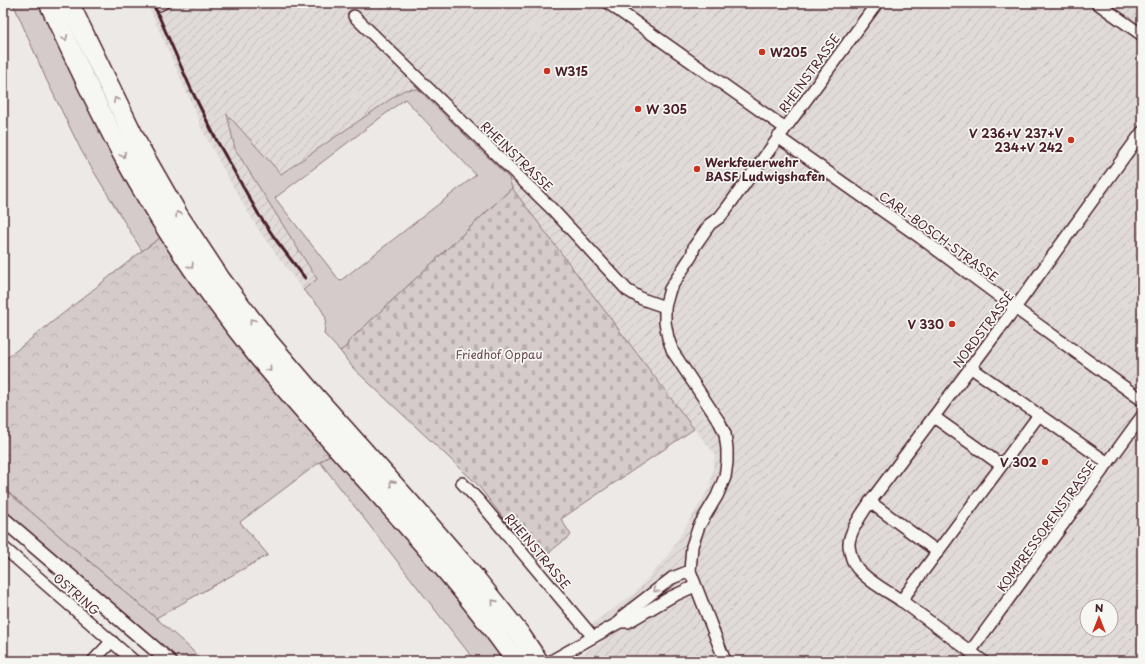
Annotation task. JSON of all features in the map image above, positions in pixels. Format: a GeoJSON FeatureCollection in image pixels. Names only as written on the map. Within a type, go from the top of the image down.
{"type":"FeatureCollection","features":[{"type":"Feature","properties":{"kind":"highway"},"geometry":{"type":"LineString","coordinates":[[49,3],[93,97],[124,157],[164,225],[207,290],[257,355],[298,404],[444,569],[496,632],[544,657]]}},
{"type":"Feature","properties":{"kind":"highway"},"geometry":{"type":"LineString","coordinates":[[69,3],[139,147],[178,215],[221,280],[270,344],[316,398],[475,578],[519,633],[544,657]]}},
{"type":"Feature","properties":{"kind":"street"},"geometry":{"type":"LineString","coordinates":[[158,3],[159,5],[163,3]]}},
{"type":"Feature","properties":{"kind":"street","name":"CARL-BOSCH-STRASSE"},"geometry":{"type":"LineString","coordinates":[[608,3],[1015,308],[1142,400]]}},
{"type":"Feature","properties":{"kind":"street","name":"RHEINSTRASSE"},"geometry":{"type":"LineString","coordinates":[[354,16],[553,210],[627,290],[642,299],[664,307],[670,289],[692,255],[699,251],[704,239],[716,228],[720,217],[877,3]]}},
{"type":"Feature","properties":{"kind":"street"},"geometry":{"type":"LineString","coordinates":[[1097,3],[1142,35]]}},
{"type":"Feature","properties":{"kind":"street","name":"NORDSTRASSE"},"geometry":{"type":"LineString","coordinates":[[902,601],[866,577],[857,568],[851,555],[849,544],[861,515],[1015,308],[1142,132]]}},
{"type":"Feature","properties":{"kind":"street"},"geometry":{"type":"LineString","coordinates":[[664,307],[668,338],[673,352],[720,423],[727,449],[725,477],[717,496],[699,526],[692,546],[690,571],[725,661]]}},
{"type":"Feature","properties":{"kind":"street"},"geometry":{"type":"LineString","coordinates":[[970,367],[1108,463]]}},
{"type":"Feature","properties":{"kind":"street"},"geometry":{"type":"LineString","coordinates":[[984,661],[902,601],[1039,415]]}},
{"type":"Feature","properties":{"kind":"street","name":"KOMPRESSORENSTRASSE"},"geometry":{"type":"LineString","coordinates":[[970,652],[1142,416]]}},
{"type":"Feature","properties":{"kind":"street"},"geometry":{"type":"LineString","coordinates":[[934,417],[1002,465]]}},
{"type":"Feature","properties":{"kind":"street","name":"RHEINSTRASSE"},"geometry":{"type":"LineString","coordinates":[[462,483],[479,500],[593,637]]}},
{"type":"Feature","properties":{"kind":"street"},"geometry":{"type":"LineString","coordinates":[[870,502],[938,552]]}},
{"type":"Feature","properties":{"kind":"street"},"geometry":{"type":"LineString","coordinates":[[3,519],[169,661]]}},
{"type":"Feature","properties":{"kind":"street","name":"OSTRING"},"geometry":{"type":"LineString","coordinates":[[3,547],[134,661]]}},
{"type":"Feature","properties":{"kind":"street"},"geometry":{"type":"LineString","coordinates":[[620,622],[624,615],[663,584],[672,578],[690,571]]}},
{"type":"Feature","properties":{"kind":"street"},"geometry":{"type":"LineString","coordinates":[[544,657],[593,637],[620,622],[628,622],[671,597],[695,586]]}},
{"type":"Feature","properties":{"kind":"street"},"geometry":{"type":"LineString","coordinates":[[93,661],[112,641]]}},
{"type":"Feature","properties":{"kind":"shaded area"},"geometry":{"type":"Polygon","coordinates":[[[147,3],[1142,3],[1142,661],[571,661],[602,642],[593,623],[635,593],[669,554],[710,487],[715,454],[694,429],[512,188],[509,178],[419,88],[404,90],[281,174],[227,115],[235,149],[317,279],[303,290],[260,232],[199,124],[199,120],[147,3]]]}},
{"type":"Feature","properties":{"kind":"green space"},"geometry":{"type":"Polygon","coordinates":[[[13,3],[43,3],[163,236],[142,251],[82,152],[46,79],[13,3]]]}},
{"type":"Feature","properties":{"kind":"green space"},"geometry":{"type":"Polygon","coordinates":[[[418,89],[509,178],[512,188],[340,351],[324,334],[326,318],[320,307],[303,290],[317,279],[235,149],[227,114],[281,174],[404,90],[418,89]],[[405,99],[275,198],[340,281],[476,175],[405,99]]]}},
{"type":"Feature","properties":{"kind":"green space","name":"Friedhof Oppau"},"geometry":{"type":"Polygon","coordinates":[[[512,188],[694,429],[561,519],[571,535],[537,562],[477,484],[353,368],[340,351],[512,188]]]}},
{"type":"Feature","properties":{"kind":"green space"},"geometry":{"type":"Polygon","coordinates":[[[163,236],[332,453],[240,522],[268,555],[156,618],[3,488],[3,361],[163,236]]]}},
{"type":"Feature","properties":{"kind":"green space"},"geometry":{"type":"Polygon","coordinates":[[[332,453],[428,562],[507,661],[475,661],[320,462],[332,453]]]}},
{"type":"Feature","properties":{"kind":"green space"},"geometry":{"type":"Polygon","coordinates":[[[3,488],[156,618],[190,648],[202,661],[178,661],[144,629],[3,510],[3,488]]]}},
{"type":"Feature","properties":{"kind":"railway"},"geometry":{"type":"LineString","coordinates":[[153,3],[191,89],[217,141],[259,215],[305,278]]}},
{"type":"Feature","properties":{"kind":"place","name":"W205"},"geometry":{"type":"Point","coordinates":[762,52]}},
{"type":"Feature","properties":{"kind":"place","name":"W315"},"geometry":{"type":"Point","coordinates":[547,71]}},
{"type":"Feature","properties":{"kind":"place","name":"W 305"},"geometry":{"type":"Point","coordinates":[638,109]}},
{"type":"Feature","properties":{"kind":"place","name":"V 236+V 237+V 234+V 242"},"geometry":{"type":"Point","coordinates":[1071,140]}},
{"type":"Feature","properties":{"kind":"place","name":"Werkfeuerwehr BASF Ludwigshafen"},"geometry":{"type":"Point","coordinates":[697,169]}},
{"type":"Feature","properties":{"kind":"place","name":"V 330"},"geometry":{"type":"Point","coordinates":[952,324]}},
{"type":"Feature","properties":{"kind":"place","name":"V 302"},"geometry":{"type":"Point","coordinates":[1045,462]}}]}
